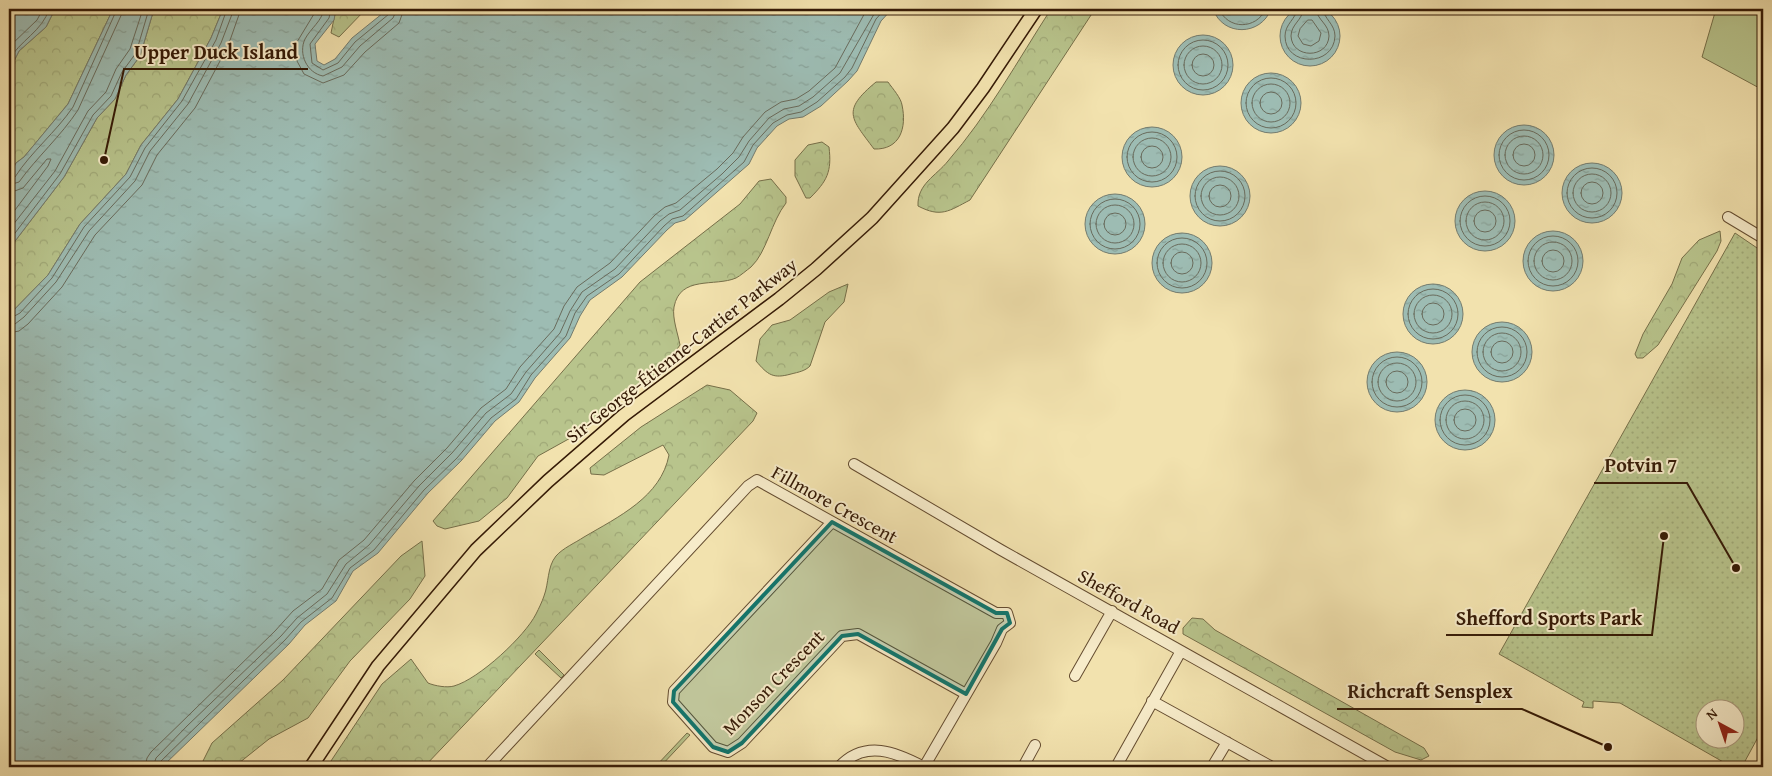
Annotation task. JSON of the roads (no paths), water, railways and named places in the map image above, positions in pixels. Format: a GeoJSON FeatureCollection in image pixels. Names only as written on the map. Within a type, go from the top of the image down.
{"type":"FeatureCollection","features":[{"type":"Feature","properties":{"kind":"main road","name":"Sir-George-Étienne-Cartier Parkway"},"geometry":{"type":"LineString","coordinates":[[311,767],[378,666],[476,550],[548,481],[624,414],[786,293],[872,218],[953,128],[983,88],[1036,9]]}},
{"type":"Feature","properties":{"kind":"street"},"geometry":{"type":"LineString","coordinates":[[1728,217],[1763,238]]}},
{"type":"Feature","properties":{"kind":"street","name":"Shefford Road"},"geometry":{"type":"LineString","coordinates":[[854,464],[1388,767]]}},
{"type":"Feature","properties":{"kind":"street","name":"Fillmore Crescent"},"geometry":{"type":"LineString","coordinates":[[487,767],[748,486],[757,480],[996,614],[1007,613],[1010,623],[1002,628],[996,643],[924,767]]}},
{"type":"Feature","properties":{"kind":"street","name":"Monson Crescent"},"geometry":{"type":"LineString","coordinates":[[832,522],[674,691],[673,702],[680,712],[714,747],[728,752],[742,743],[842,636],[858,634],[966,694]]}},
{"type":"Feature","properties":{"kind":"street"},"geometry":{"type":"LineString","coordinates":[[1075,676],[1112,611]]}},
{"type":"Feature","properties":{"kind":"street"},"geometry":{"type":"LineString","coordinates":[[1116,767],[1181,651]]}},
{"type":"Feature","properties":{"kind":"street"},"geometry":{"type":"LineString","coordinates":[[1152,700],[1272,767]]}},
{"type":"Feature","properties":{"kind":"street"},"geometry":{"type":"LineString","coordinates":[[1212,767],[1227,742]]}},
{"type":"Feature","properties":{"kind":"street"},"geometry":{"type":"LineString","coordinates":[[1023,767],[1036,745]]}},
{"type":"Feature","properties":{"kind":"street"},"geometry":{"type":"LineString","coordinates":[[839,767],[857,754],[880,749],[904,756],[924,767]]}},
{"type":"Feature","properties":{"kind":"water"},"geometry":{"type":"Polygon","coordinates":[[[1310,6],[1327,11],[1335,19],[1340,36],[1335,53],[1327,61],[1310,66],[1293,61],[1285,53],[1280,36],[1285,19],[1293,11],[1310,6]]]}},
{"type":"Feature","properties":{"kind":"water"},"geometry":{"type":"Polygon","coordinates":[[[9,9],[55,9],[46,27],[19,51],[9,71],[9,9]]]}},
{"type":"Feature","properties":{"kind":"water"},"geometry":{"type":"Polygon","coordinates":[[[113,9],[154,9],[140,56],[126,75],[115,99],[97,118],[64,177],[9,249],[9,177],[16,163],[24,157],[68,104],[113,9]]]}},
{"type":"Feature","properties":{"kind":"water"},"geometry":{"type":"Polygon","coordinates":[[[223,9],[336,9],[334,20],[315,44],[317,61],[324,65],[335,59],[352,38],[388,9],[892,9],[881,21],[857,71],[848,81],[821,106],[803,117],[789,119],[777,126],[757,148],[749,164],[685,220],[675,223],[667,230],[622,277],[590,300],[570,338],[535,378],[519,402],[495,421],[461,461],[428,493],[378,553],[353,571],[336,601],[305,625],[289,644],[162,767],[9,767],[9,315],[48,275],[80,224],[126,174],[141,145],[178,99],[211,38],[223,9]]]}},
{"type":"Feature","properties":{"kind":"water"},"geometry":{"type":"Polygon","coordinates":[[[1213,9],[1271,9],[1266,18],[1259,24],[1242,30],[1225,25],[1213,9]]]}},
{"type":"Feature","properties":{"kind":"water"},"geometry":{"type":"Polygon","coordinates":[[[1197,35],[1209,35],[1220,40],[1228,48],[1233,59],[1231,77],[1220,90],[1209,95],[1197,95],[1186,90],[1178,82],[1173,71],[1173,59],[1178,48],[1186,40],[1197,35]]]}},
{"type":"Feature","properties":{"kind":"water"},"geometry":{"type":"Polygon","coordinates":[[[1265,73],[1277,73],[1288,78],[1296,86],[1301,97],[1299,115],[1288,128],[1277,133],[1265,133],[1254,128],[1246,120],[1241,109],[1241,97],[1246,86],[1254,78],[1265,73]]]}},
{"type":"Feature","properties":{"kind":"water"},"geometry":{"type":"Polygon","coordinates":[[[1518,125],[1530,125],[1541,130],[1549,138],[1554,149],[1552,167],[1541,180],[1530,185],[1518,185],[1507,180],[1499,172],[1494,161],[1494,149],[1499,138],[1507,130],[1518,125]]]}},
{"type":"Feature","properties":{"kind":"water"},"geometry":{"type":"Polygon","coordinates":[[[1146,127],[1158,127],[1169,132],[1177,140],[1182,151],[1180,169],[1169,182],[1158,187],[1146,187],[1135,182],[1127,174],[1122,163],[1122,151],[1127,140],[1135,132],[1146,127]]]}},
{"type":"Feature","properties":{"kind":"water"},"geometry":{"type":"Polygon","coordinates":[[[1586,163],[1598,163],[1609,168],[1617,176],[1622,187],[1620,205],[1609,218],[1598,223],[1586,223],[1575,218],[1567,210],[1562,199],[1562,187],[1567,176],[1575,168],[1586,163]]]}},
{"type":"Feature","properties":{"kind":"water"},"geometry":{"type":"Polygon","coordinates":[[[1214,166],[1226,166],[1237,171],[1245,179],[1250,190],[1248,208],[1237,221],[1226,226],[1214,226],[1203,221],[1195,213],[1190,202],[1190,190],[1195,179],[1203,171],[1214,166]]]}},
{"type":"Feature","properties":{"kind":"water"},"geometry":{"type":"Polygon","coordinates":[[[1479,191],[1491,191],[1502,196],[1510,204],[1515,215],[1513,233],[1502,246],[1491,251],[1479,251],[1468,246],[1460,238],[1455,227],[1455,215],[1460,204],[1468,196],[1479,191]]]}},
{"type":"Feature","properties":{"kind":"water"},"geometry":{"type":"Polygon","coordinates":[[[1109,194],[1121,194],[1132,199],[1140,207],[1145,218],[1143,236],[1132,249],[1121,254],[1109,254],[1098,249],[1090,241],[1085,230],[1085,218],[1090,207],[1098,199],[1109,194]]]}},
{"type":"Feature","properties":{"kind":"water"},"geometry":{"type":"Polygon","coordinates":[[[1547,231],[1559,231],[1570,236],[1578,244],[1583,255],[1581,273],[1570,286],[1559,291],[1547,291],[1536,286],[1528,278],[1523,267],[1523,255],[1528,244],[1536,236],[1547,231]]]}},
{"type":"Feature","properties":{"kind":"water"},"geometry":{"type":"Polygon","coordinates":[[[1176,233],[1188,233],[1199,238],[1207,246],[1212,257],[1210,275],[1199,288],[1188,293],[1176,293],[1165,288],[1157,280],[1152,269],[1152,257],[1157,246],[1165,238],[1176,233]]]}},
{"type":"Feature","properties":{"kind":"water"},"geometry":{"type":"Polygon","coordinates":[[[1427,284],[1439,284],[1450,289],[1458,297],[1463,308],[1461,326],[1450,339],[1439,344],[1427,344],[1416,339],[1408,331],[1403,320],[1403,308],[1408,297],[1416,289],[1427,284]]]}},
{"type":"Feature","properties":{"kind":"water"},"geometry":{"type":"Polygon","coordinates":[[[1496,322],[1508,322],[1519,327],[1527,335],[1532,346],[1530,364],[1519,377],[1508,382],[1496,382],[1485,377],[1477,369],[1472,358],[1472,346],[1477,335],[1485,327],[1496,322]]]}},
{"type":"Feature","properties":{"kind":"water"},"geometry":{"type":"Polygon","coordinates":[[[1391,352],[1403,352],[1414,357],[1422,365],[1427,376],[1425,394],[1414,407],[1403,412],[1391,412],[1380,407],[1372,399],[1367,388],[1367,376],[1372,365],[1380,357],[1391,352]]]}},
{"type":"Feature","properties":{"kind":"water"},"geometry":{"type":"Polygon","coordinates":[[[1459,390],[1471,390],[1482,395],[1490,403],[1495,414],[1493,432],[1482,445],[1471,450],[1459,450],[1448,445],[1440,437],[1435,426],[1435,414],[1440,403],[1448,395],[1459,390]]]}},
{"type":"Feature","properties":{"kind":"place","name":"Upper Duck Island"},"geometry":{"type":"Point","coordinates":[104,160]}},
{"type":"Feature","properties":{"kind":"place","name":"Shefford Sports Park"},"geometry":{"type":"Point","coordinates":[1664,536]}},
{"type":"Feature","properties":{"kind":"place","name":"Potvin 7"},"geometry":{"type":"Point","coordinates":[1736,568]}},
{"type":"Feature","properties":{"kind":"place","name":"Richcraft Sensplex"},"geometry":{"type":"Point","coordinates":[1608,747]}}]}
